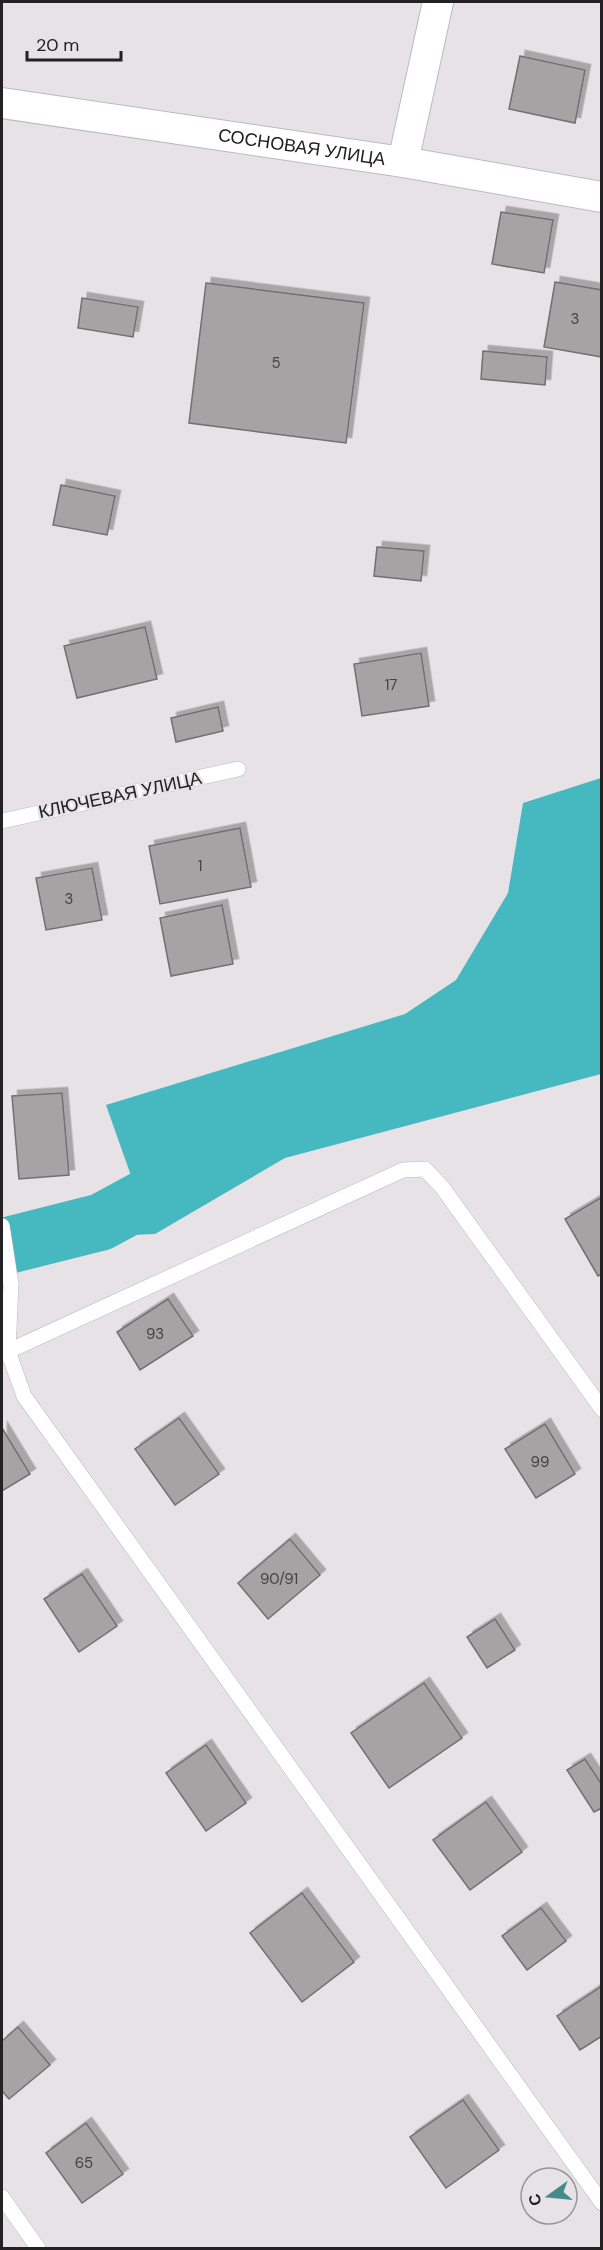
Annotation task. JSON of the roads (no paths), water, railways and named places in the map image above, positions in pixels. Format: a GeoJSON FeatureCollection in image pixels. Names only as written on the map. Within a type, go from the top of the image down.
{"type":"FeatureCollection","features":[{"type":"Feature","properties":{"kind":"street"},"geometry":{"type":"LineString","coordinates":[[403,162],[438,2]]}},
{"type":"Feature","properties":{"kind":"street","name":"СОСНОВАЯ УЛИЦА"},"geometry":{"type":"LineString","coordinates":[[2,103],[403,162],[602,197]]}},
{"type":"Feature","properties":{"kind":"lane","name":"КЛЮЧЕВАЯ УЛИЦА"},"geometry":{"type":"LineString","coordinates":[[2,821],[237,769]]}},
{"type":"Feature","properties":{"kind":"lane"},"geometry":{"type":"LineString","coordinates":[[5,1352],[403,1170],[425,1169],[442,1187],[602,1409]]}},
{"type":"Feature","properties":{"kind":"lane"},"geometry":{"type":"LineString","coordinates":[[2,1226],[11,1284],[5,1352],[24,1396],[602,2203]]}},
{"type":"Feature","properties":{"kind":"lane"},"geometry":{"type":"LineString","coordinates":[[2,2197],[38,2248]]}},
{"type":"Feature","properties":{"kind":"water"},"geometry":{"type":"Polygon","coordinates":[[[601,778],[601,1074],[285,1158],[155,1234],[107,1236],[94,1206],[135,1187],[106,1105],[405,1014],[456,980],[508,893],[523,803],[601,778]]]}},
{"type":"Feature","properties":{"kind":"waterway"},"geometry":{"type":"LineString","coordinates":[[2,1247],[101,1222],[171,1184]]}}]}
